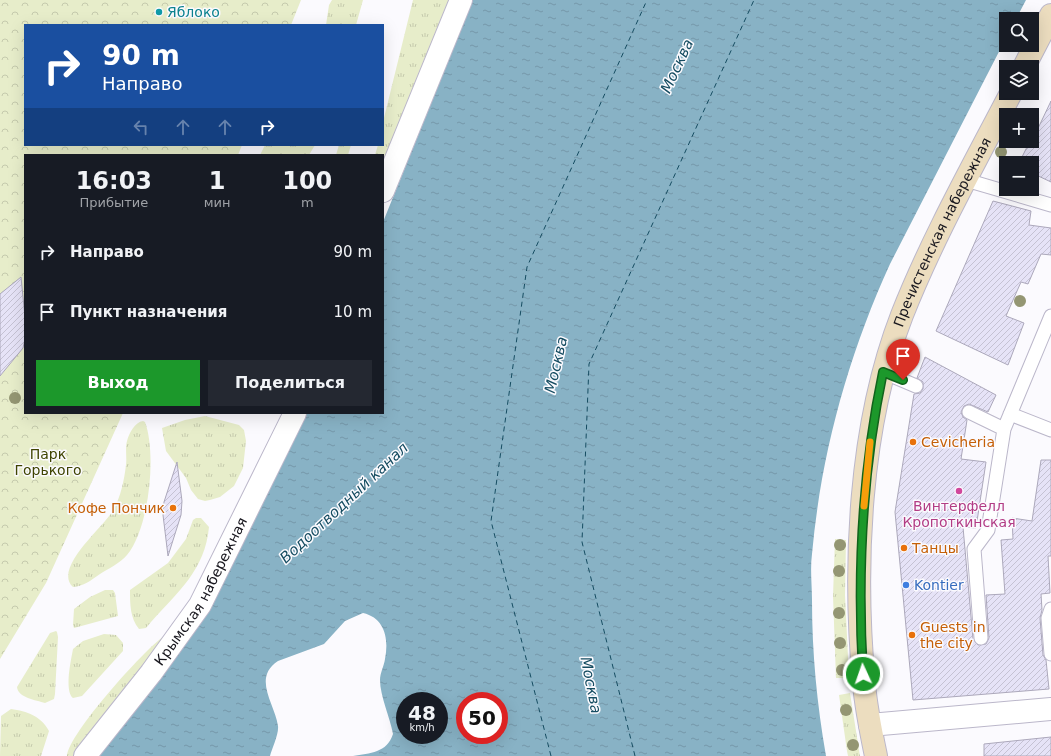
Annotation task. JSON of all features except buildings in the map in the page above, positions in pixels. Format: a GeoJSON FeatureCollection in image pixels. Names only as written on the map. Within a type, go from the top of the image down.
{"type":"FeatureCollection","features":[{"type":"Feature","properties":{"kind":"main road"},"geometry":{"type":"LineString","coordinates":[[1028,60],[1051,15]]}},
{"type":"Feature","properties":{"kind":"main road","name":"Пречистенская набережная"},"geometry":{"type":"LineString","coordinates":[[876,756],[864,685],[860,617],[861,544],[866,476],[874,416],[883,372],[902,316],[915,285],[966,180],[1007,100]]}},
{"type":"Feature","properties":{"kind":"street"},"geometry":{"type":"LineString","coordinates":[[384,189],[461,0]]}},
{"type":"Feature","properties":{"kind":"street","name":"Крымская набережная"},"geometry":{"type":"LineString","coordinates":[[85,756],[150,673],[200,605],[296,414]]}},
{"type":"Feature","properties":{"kind":"street"},"geometry":{"type":"LineString","coordinates":[[870,725],[1051,709]]}},
{"type":"Feature","properties":{"kind":"lane"},"geometry":{"type":"LineString","coordinates":[[966,180],[1051,205]]}},
{"type":"Feature","properties":{"kind":"lane"},"geometry":{"type":"LineString","coordinates":[[981,638],[974,549],[988,530],[1004,429],[1051,316]]}},
{"type":"Feature","properties":{"kind":"lane"},"geometry":{"type":"LineString","coordinates":[[883,372],[916,386]]}},
{"type":"Feature","properties":{"kind":"lane"},"geometry":{"type":"LineString","coordinates":[[969,412],[1004,429]]}},
{"type":"Feature","properties":{"kind":"lane"},"geometry":{"type":"LineString","coordinates":[[1010,414],[1051,430]]}},
{"type":"Feature","properties":{"kind":"lane"},"geometry":{"type":"LineString","coordinates":[[1051,609],[1048,618],[1051,654]]}},
{"type":"Feature","properties":{"kind":"green space","name":"Парк Горького"},"geometry":{"type":"Polygon","coordinates":[[[0,0],[301,0],[291,24],[24,24],[24,146],[242,146],[238,154],[24,154],[24,414],[123,414],[46,583],[0,659],[0,0]]]}},
{"type":"Feature","properties":{"kind":"green space"},"geometry":{"type":"Polygon","coordinates":[[[332,0],[363,0],[356,24],[326,24],[329,5],[332,0]]]}},
{"type":"Feature","properties":{"kind":"green space"},"geometry":{"type":"Polygon","coordinates":[[[413,0],[451,0],[384,170],[384,154],[375,154],[378,146],[384,146],[384,118],[413,0]]]}},
{"type":"Feature","properties":{"kind":"green space"},"geometry":{"type":"Polygon","coordinates":[[[264,146],[314,146],[310,154],[260,154],[264,146]]]}},
{"type":"Feature","properties":{"kind":"green space"},"geometry":{"type":"Polygon","coordinates":[[[339,146],[351,146],[348,154],[336,154],[339,146]]]}},
{"type":"Feature","properties":{"kind":"green space"},"geometry":{"type":"Polygon","coordinates":[[[205,416],[239,425],[244,430],[246,441],[243,468],[234,486],[220,497],[205,501],[198,499],[191,490],[186,478],[166,451],[162,428],[185,420],[205,416]]]}},
{"type":"Feature","properties":{"kind":"green space"},"geometry":{"type":"Polygon","coordinates":[[[143,421],[145,422],[149,436],[149,491],[146,510],[135,543],[127,555],[117,563],[87,583],[73,587],[68,579],[69,569],[83,547],[114,509],[119,498],[123,482],[126,465],[126,444],[131,431],[137,423],[143,421]]]}},
{"type":"Feature","properties":{"kind":"green space"},"geometry":{"type":"Polygon","coordinates":[[[196,518],[201,518],[209,527],[202,556],[196,568],[180,590],[146,628],[139,629],[132,616],[130,606],[130,590],[168,563],[186,539],[193,520],[196,518]]]}},
{"type":"Feature","properties":{"kind":"green space"},"geometry":{"type":"Polygon","coordinates":[[[835,539],[846,540],[845,595],[849,678],[836,678],[833,596],[835,539]]]}},
{"type":"Feature","properties":{"kind":"green space"},"geometry":{"type":"Polygon","coordinates":[[[105,590],[113,590],[115,593],[118,616],[74,628],[74,609],[90,597],[105,590]]]}},
{"type":"Feature","properties":{"kind":"green space"},"geometry":{"type":"Polygon","coordinates":[[[56,631],[58,637],[54,699],[45,703],[32,700],[21,694],[17,687],[50,633],[56,631]]]}},
{"type":"Feature","properties":{"kind":"green space"},"geometry":{"type":"Polygon","coordinates":[[[104,634],[116,635],[123,643],[123,651],[82,696],[73,698],[70,694],[69,682],[73,649],[83,641],[104,634]]]}},
{"type":"Feature","properties":{"kind":"green space"},"geometry":{"type":"Polygon","coordinates":[[[164,636],[77,756],[67,756],[71,745],[93,712],[125,674],[154,644],[164,636]]]}},
{"type":"Feature","properties":{"kind":"green space"},"geometry":{"type":"Polygon","coordinates":[[[850,693],[860,756],[848,756],[847,751],[839,695],[850,693]]]}},
{"type":"Feature","properties":{"kind":"green space"},"geometry":{"type":"Polygon","coordinates":[[[11,709],[23,711],[33,715],[46,726],[49,731],[41,756],[0,756],[1,716],[11,709]]]}},
{"type":"Feature","properties":{"kind":"water"},"geometry":{"type":"Polygon","coordinates":[[[473,0],[1026,0],[1020,12],[999,12],[999,52],[890,264],[861,334],[839,406],[822,479],[811,565],[814,659],[826,756],[353,756],[372,753],[382,749],[387,745],[393,734],[380,686],[380,677],[386,651],[386,637],[381,624],[376,619],[363,613],[345,621],[324,644],[278,661],[270,668],[266,683],[267,692],[276,718],[278,729],[270,756],[96,756],[137,703],[301,414],[384,414],[384,220],[473,0]]]}},
{"type":"Feature","properties":{"kind":"ferry route"},"geometry":{"type":"LineString","coordinates":[[551,756],[491,521],[527,267],[647,0]]}},
{"type":"Feature","properties":{"kind":"ferry route"},"geometry":{"type":"LineString","coordinates":[[635,756],[582,542],[589,364],[754,0]]}},
{"type":"Feature","properties":{"kind":"slow traffic"},"geometry":{"type":"LineString","coordinates":[[864,506],[870,442]]}},
{"type":"Feature","properties":{"kind":"place","name":"Яблоко"},"geometry":{"type":"Point","coordinates":[159,12]}},
{"type":"Feature","properties":{"kind":"place","name":"Cevicheria"},"geometry":{"type":"Point","coordinates":[913,442]}},
{"type":"Feature","properties":{"kind":"place","name":"Винтерфелл Кропоткинская"},"geometry":{"type":"Point","coordinates":[959,491]}},
{"type":"Feature","properties":{"kind":"place","name":"Кофе Пончик"},"geometry":{"type":"Point","coordinates":[173,508]}},
{"type":"Feature","properties":{"kind":"place","name":"Танцы"},"geometry":{"type":"Point","coordinates":[904,548]}},
{"type":"Feature","properties":{"kind":"place","name":"Kontier"},"geometry":{"type":"Point","coordinates":[906,585]}},
{"type":"Feature","properties":{"kind":"place","name":"Guests in thе city"},"geometry":{"type":"Point","coordinates":[912,635]}},
{"type":"Feature","properties":{"kind":"route"},"geometry":{"type":"LineString","coordinates":[[863,674],[860,617],[861,544],[866,476],[874,416],[883,372],[903,380]]}},
{"type":"Feature","properties":{"kind":"water label","name":"Москва"},"geometry":{"type":"Point","coordinates":[677,66]}},
{"type":"Feature","properties":{"kind":"water label","name":"Москва"},"geometry":{"type":"Point","coordinates":[556,365]}},
{"type":"Feature","properties":{"kind":"water label","name":"Водоотводный канал"},"geometry":{"type":"Point","coordinates":[344,503]}},
{"type":"Feature","properties":{"kind":"water label","name":"Москва"},"geometry":{"type":"Point","coordinates":[591,685]}}]}
